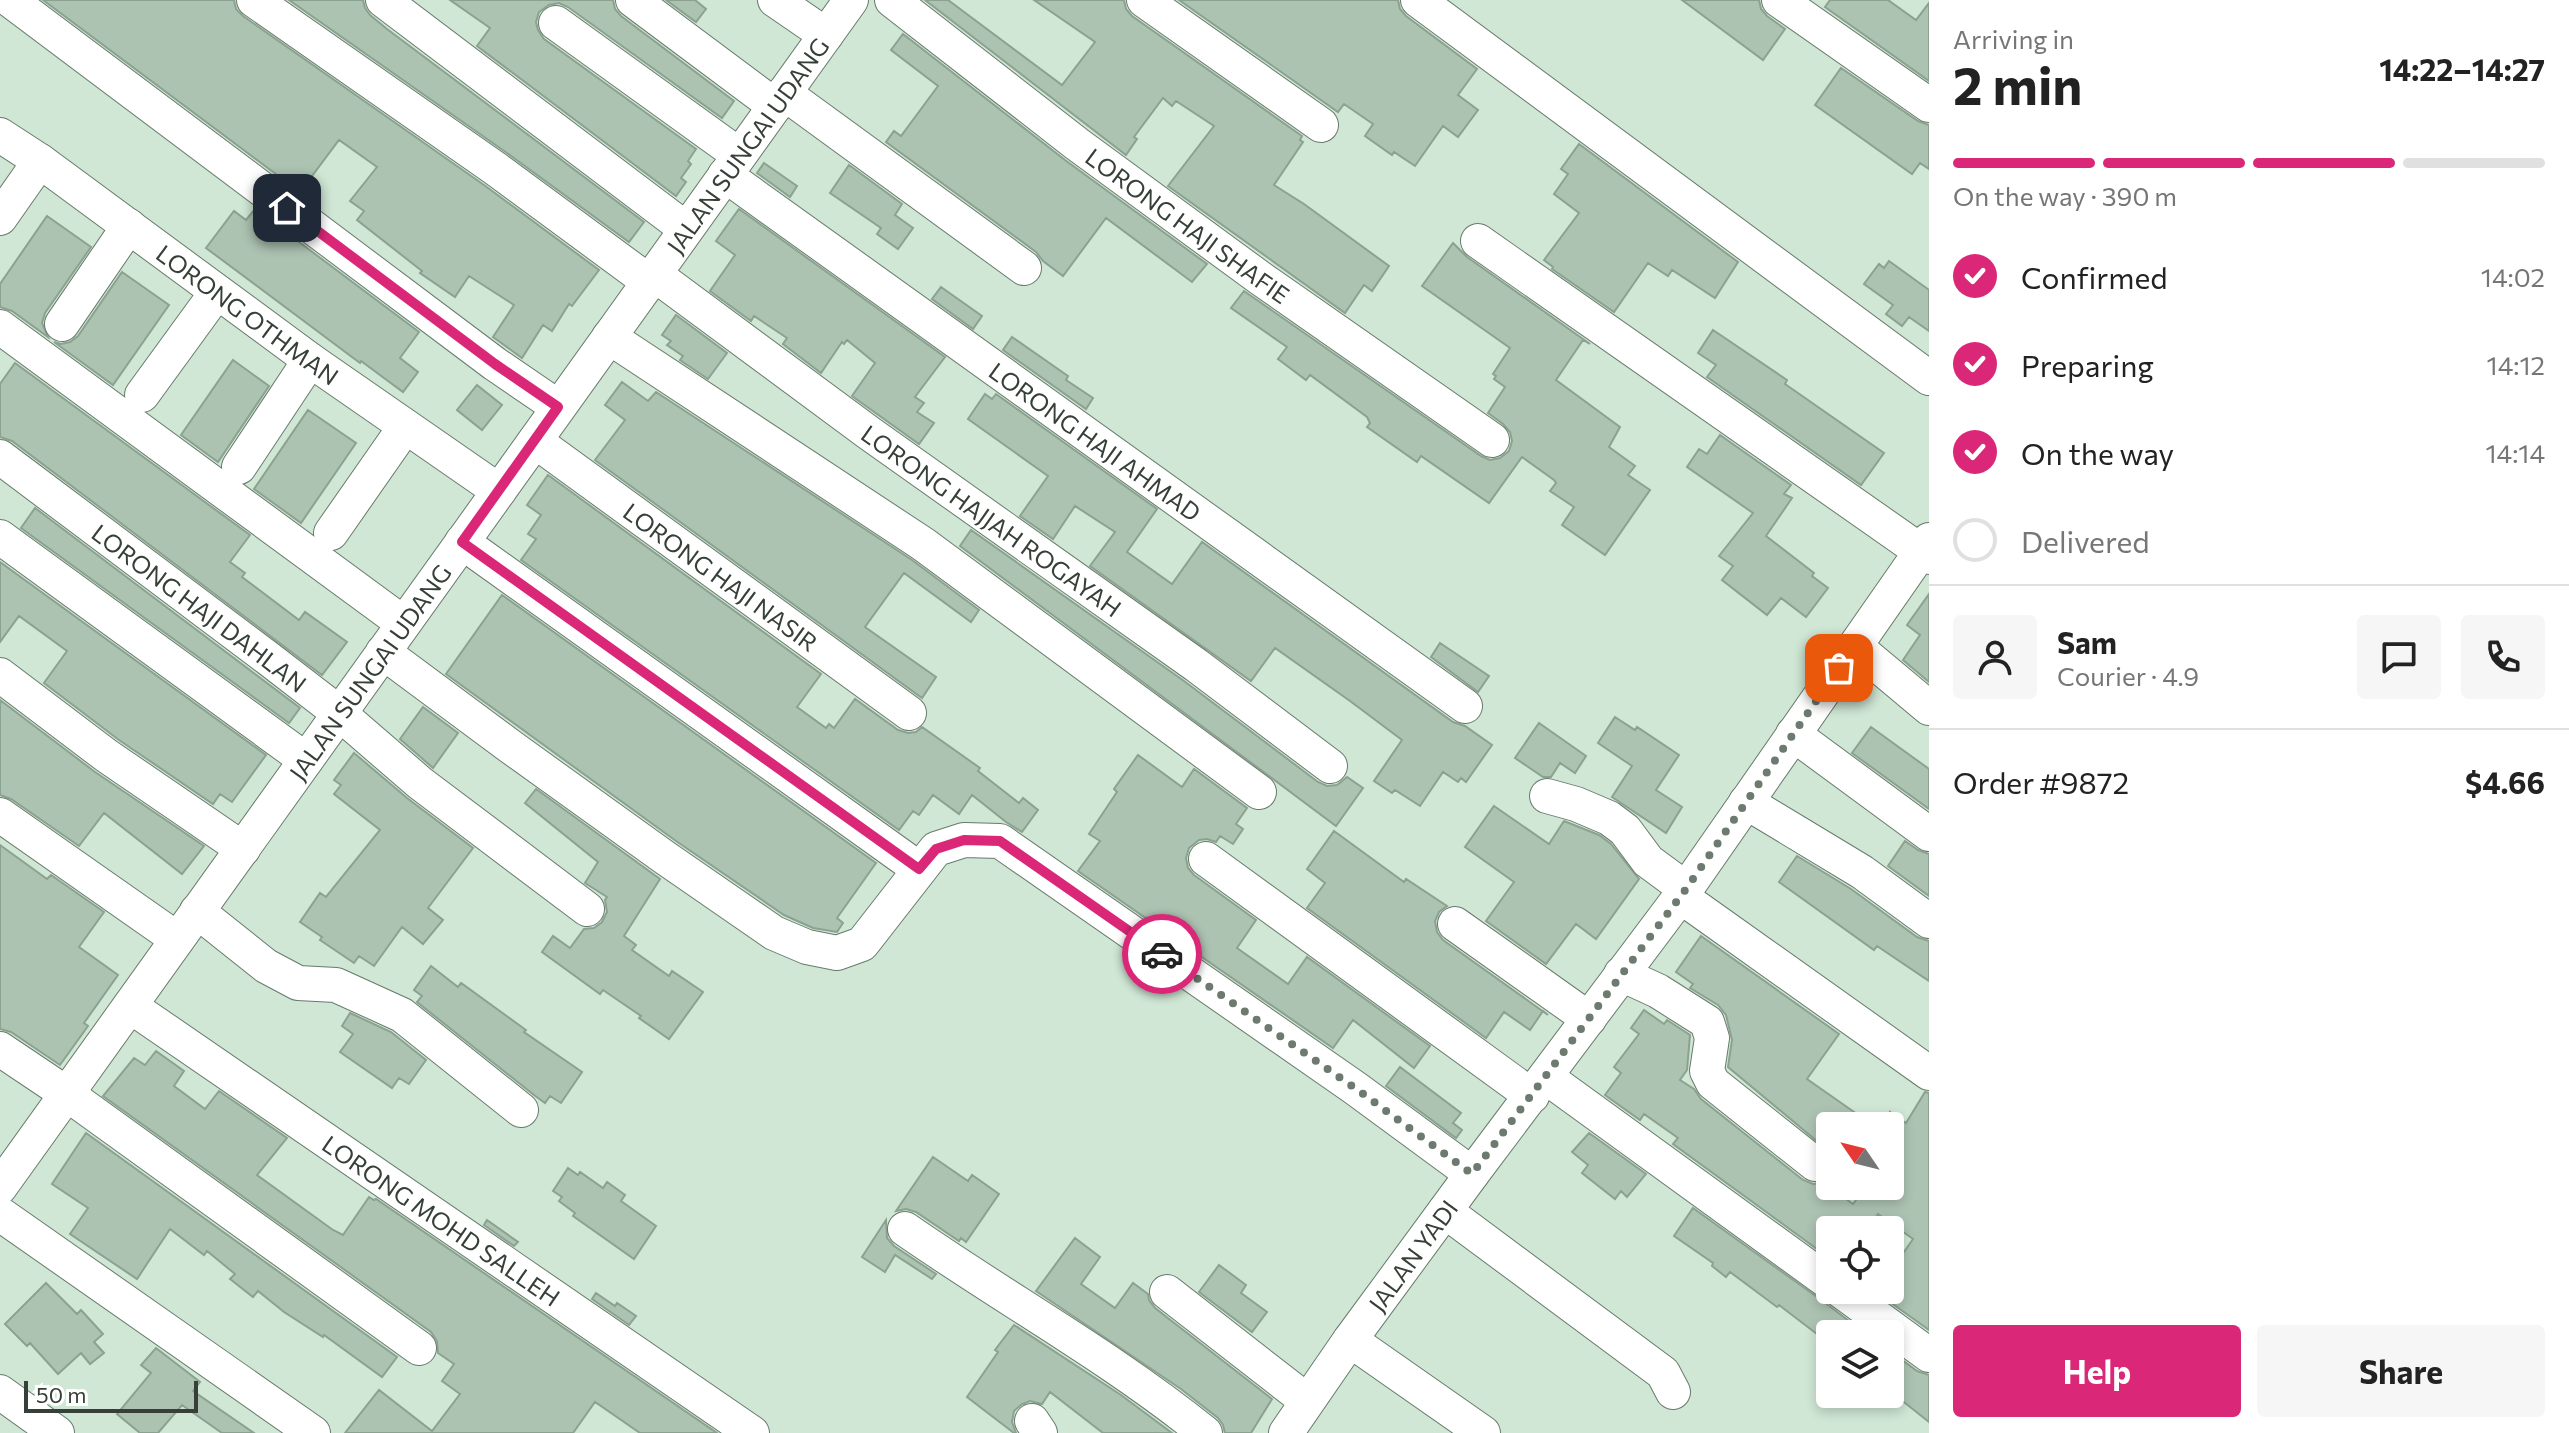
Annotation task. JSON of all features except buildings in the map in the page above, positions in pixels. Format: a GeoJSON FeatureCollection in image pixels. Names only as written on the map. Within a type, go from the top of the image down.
{"type":"FeatureCollection","features":[{"type":"Feature","properties":{"kind":"street"},"geometry":{"type":"LineString","coordinates":[[10,0],[495,364],[558,407]]}},
{"type":"Feature","properties":{"kind":"street","name":"LORONG HAJJAH ROGAYAH"},"geometry":{"type":"LineString","coordinates":[[254,0],[1196,665],[1330,766]]}},
{"type":"Feature","properties":{"kind":"street"},"geometry":{"type":"LineString","coordinates":[[383,0],[686,229]]}},
{"type":"Feature","properties":{"kind":"street"},"geometry":{"type":"LineString","coordinates":[[633,0],[1024,268]]}},
{"type":"Feature","properties":{"kind":"street"},"geometry":{"type":"LineString","coordinates":[[775,0],[826,35]]}},
{"type":"Feature","properties":{"kind":"street","name":"JALAN SUNGAI UDANG"},"geometry":{"type":"LineString","coordinates":[[0,1187],[851,0]]}},
{"type":"Feature","properties":{"kind":"street","name":"LORONG HAJI SHAFIE"},"geometry":{"type":"LineString","coordinates":[[892,0],[1089,153],[1260,278],[1492,440]]}},
{"type":"Feature","properties":{"kind":"street"},"geometry":{"type":"LineString","coordinates":[[1144,0],[1321,125]]}},
{"type":"Feature","properties":{"kind":"street"},"geometry":{"type":"LineString","coordinates":[[1418,0],[1929,378]]}},
{"type":"Feature","properties":{"kind":"street"},"geometry":{"type":"LineString","coordinates":[[1779,0],[1929,105]]}},
{"type":"Feature","properties":{"kind":"street","name":"LORONG HAJI AHMAD"},"geometry":{"type":"LineString","coordinates":[[556,23],[732,165],[1465,706]]}},
{"type":"Feature","properties":{"kind":"street","name":"LORONG OTHMAN"},"geometry":{"type":"LineString","coordinates":[[0,135],[40,161],[310,360],[499,491]]}},
{"type":"Feature","properties":{"kind":"street"},"geometry":{"type":"LineString","coordinates":[[0,218],[40,161]]}},
{"type":"Feature","properties":{"kind":"street"},"geometry":{"type":"LineString","coordinates":[[62,324],[129,226]]}},
{"type":"Feature","properties":{"kind":"street"},"geometry":{"type":"LineString","coordinates":[[1478,241],[1926,550]]}},
{"type":"Feature","properties":{"kind":"street"},"geometry":{"type":"LineString","coordinates":[[142,395],[217,292]]}},
{"type":"Feature","properties":{"kind":"street"},"geometry":{"type":"LineString","coordinates":[[0,327],[403,623]]}},
{"type":"Feature","properties":{"kind":"street"},"geometry":{"type":"LineString","coordinates":[[609,337],[923,544],[1259,792]]}},
{"type":"Feature","properties":{"kind":"street"},"geometry":{"type":"LineString","coordinates":[[239,467],[310,360]]}},
{"type":"Feature","properties":{"kind":"street"},"geometry":{"type":"LineString","coordinates":[[331,533],[405,427]]}},
{"type":"Feature","properties":{"kind":"street","name":"LORONG HAJI NASIR"},"geometry":{"type":"LineString","coordinates":[[535,441],[909,713]]}},
{"type":"Feature","properties":{"kind":"street","name":"LORONG HAJI DAHLAN"},"geometry":{"type":"LineString","coordinates":[[0,457],[339,713],[420,783],[587,909]]}},
{"type":"Feature","properties":{"kind":"street"},"geometry":{"type":"LineString","coordinates":[[0,537],[306,760]]}},
{"type":"Feature","properties":{"kind":"street"},"geometry":{"type":"LineString","coordinates":[[462,542],[919,869]]}},
{"type":"Feature","properties":{"kind":"street","name":"JALAN YADI"},"geometry":{"type":"LineString","coordinates":[[1296,1423],[1350,1340],[1683,892],[1926,550]]}},
{"type":"Feature","properties":{"kind":"street"},"geometry":{"type":"LineString","coordinates":[[1855,646],[1929,708]]}},
{"type":"Feature","properties":{"kind":"street"},"geometry":{"type":"LineString","coordinates":[[383,652],[713,891],[774,933],[807,947],[837,953],[862,944],[936,849],[964,840],[1000,841],[1355,1088],[1472,1174]]}},
{"type":"Feature","properties":{"kind":"street"},"geometry":{"type":"LineString","coordinates":[[0,675],[107,756],[243,849]]}},
{"type":"Feature","properties":{"kind":"street"},"geometry":{"type":"LineString","coordinates":[[1793,734],[1929,834]]}},
{"type":"Feature","properties":{"kind":"street"},"geometry":{"type":"LineString","coordinates":[[1547,796],[1609,818],[1625,830],[1648,861],[1683,892],[1929,1073]]}},
{"type":"Feature","properties":{"kind":"street"},"geometry":{"type":"LineString","coordinates":[[1746,802],[1862,872],[1929,921]]}},
{"type":"Feature","properties":{"kind":"street"},"geometry":{"type":"LineString","coordinates":[[0,815],[177,939]]}},
{"type":"Feature","properties":{"kind":"street"},"geometry":{"type":"LineString","coordinates":[[1206,859],[1816,1274]]}},
{"type":"Feature","properties":{"kind":"street"},"geometry":{"type":"LineString","coordinates":[[197,911],[266,966],[298,983],[336,985],[402,1015],[521,1110]]}},
{"type":"Feature","properties":{"kind":"street"},"geometry":{"type":"LineString","coordinates":[[1455,924],[1589,1019]]}},
{"type":"Feature","properties":{"kind":"street"},"geometry":{"type":"LineString","coordinates":[[1621,974],[1658,991],[1703,1018],[1711,1033],[1707,1071],[1713,1083],[1815,1164]]}},
{"type":"Feature","properties":{"kind":"street","name":"LORONG MOHD SALLEH"},"geometry":{"type":"LineString","coordinates":[[130,1006],[752,1433]]}},
{"type":"Feature","properties":{"kind":"street"},"geometry":{"type":"LineString","coordinates":[[0,1049],[419,1348]]}},
{"type":"Feature","properties":{"kind":"street"},"geometry":{"type":"LineString","coordinates":[[1445,1211],[1663,1373],[1673,1392]]}},
{"type":"Feature","properties":{"kind":"street"},"geometry":{"type":"LineString","coordinates":[[0,1214],[313,1433]]}},
{"type":"Feature","properties":{"kind":"street"},"geometry":{"type":"LineString","coordinates":[[905,1229],[1116,1367],[1205,1433]]}},
{"type":"Feature","properties":{"kind":"street"},"geometry":{"type":"LineString","coordinates":[[1167,1292],[1296,1423]]}},
{"type":"Feature","properties":{"kind":"street"},"geometry":{"type":"LineString","coordinates":[[1859,1304],[1929,1355]]}},
{"type":"Feature","properties":{"kind":"street"},"geometry":{"type":"LineString","coordinates":[[1350,1340],[1483,1433]]}},
{"type":"Feature","properties":{"kind":"street"},"geometry":{"type":"LineString","coordinates":[[0,1392],[57,1433]]}},
{"type":"Feature","properties":{"kind":"way so far"},"geometry":{"type":"LineString","coordinates":[[1162,954],[1355,1088],[1472,1174],[1686,889],[1839,668]]}},
{"type":"Feature","properties":{"kind":"route"},"geometry":{"type":"LineString","coordinates":[[287,208],[495,364],[558,407],[462,542],[919,869],[936,849],[964,840],[1000,841],[1162,954]]}}]}
